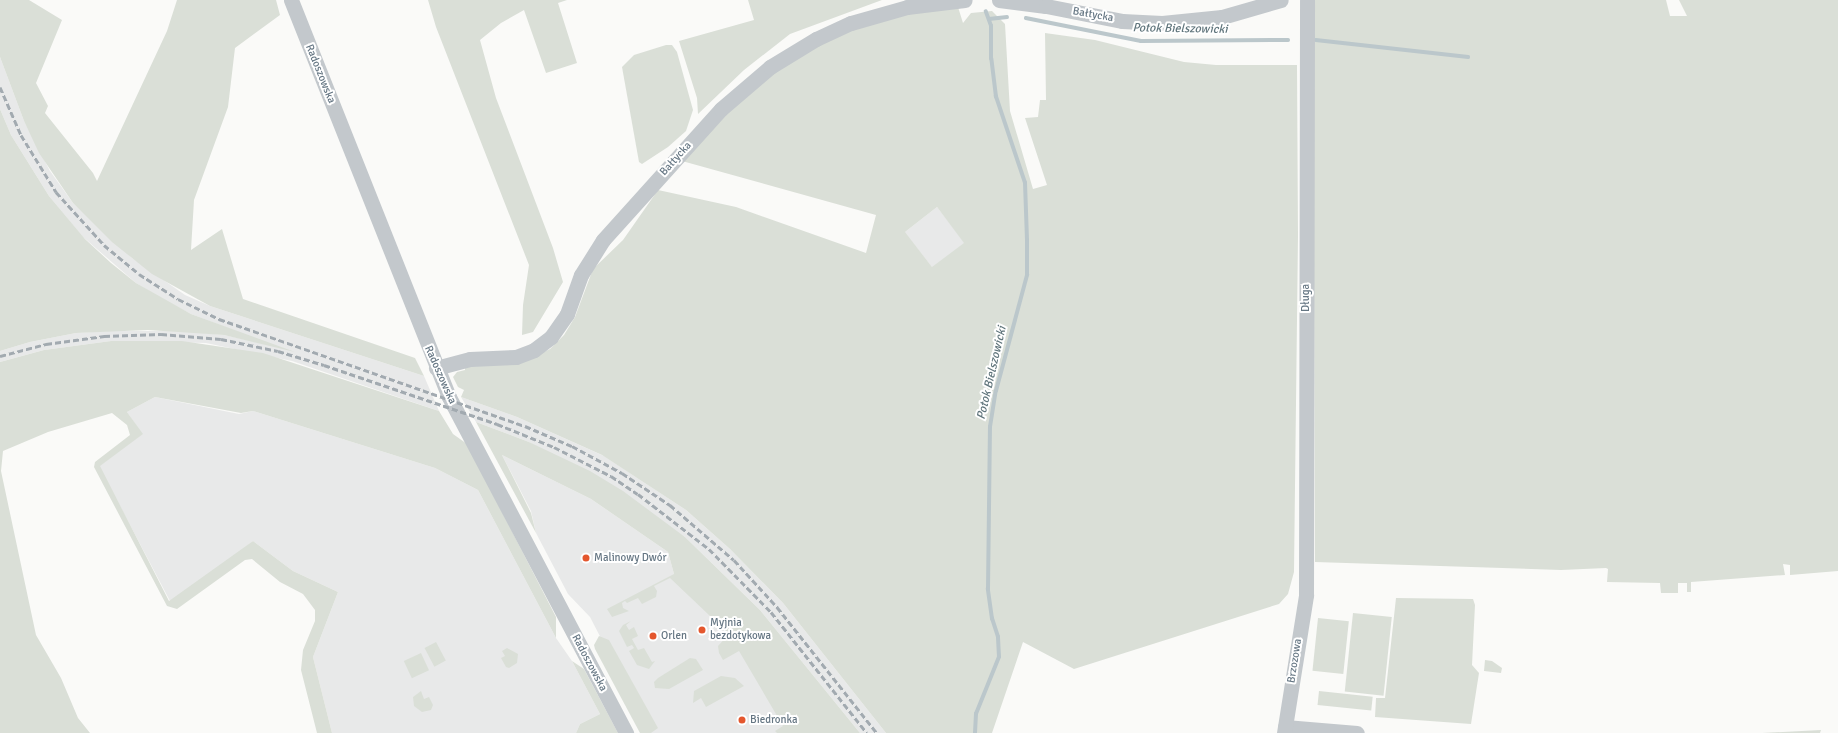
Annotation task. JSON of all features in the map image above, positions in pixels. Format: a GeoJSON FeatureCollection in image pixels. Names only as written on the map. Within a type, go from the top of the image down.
{"type":"FeatureCollection","features":[{"type":"Feature","properties":{"kind":"street","name":"Radoszowska"},"geometry":{"type":"LineString","coordinates":[[291,0],[436,368],[470,439],[626,733]]}},
{"type":"Feature","properties":{"kind":"street","name":"Bałtycka"},"geometry":{"type":"LineString","coordinates":[[436,368],[470,359],[516,357],[534,350],[551,337],[567,314],[588,262],[612,229],[721,109],[770,67],[816,39],[858,21],[907,7],[965,0]]}},
{"type":"Feature","properties":{"kind":"street","name":"Bałtycka"},"geometry":{"type":"LineString","coordinates":[[998,0],[1040,5],[1122,21],[1162,23],[1222,17],[1281,0]]}},
{"type":"Feature","properties":{"kind":"street","name":"Długa"},"geometry":{"type":"LineString","coordinates":[[1306,0],[1306,595]]}},
{"type":"Feature","properties":{"kind":"street","name":"Brzozowa"},"geometry":{"type":"LineString","coordinates":[[1306,595],[1285,730],[1357,733]]}},
{"type":"Feature","properties":{"kind":"shaded area"},"geometry":{"type":"Polygon","coordinates":[[[0,0],[29,0],[62,20],[36,83],[48,106],[45,113],[93,173],[97,181],[167,31],[177,0],[276,0],[280,15],[235,48],[228,107],[194,200],[191,250],[222,229],[243,299],[415,358],[424,376],[210,306],[152,274],[112,242],[73,203],[39,153],[24,121],[0,57],[0,0]]]}},
{"type":"Feature","properties":{"kind":"shaded area"},"geometry":{"type":"Polygon","coordinates":[[[428,0],[567,0],[558,3],[577,63],[546,73],[524,10],[501,23],[480,40],[496,98],[553,248],[563,282],[533,332],[522,335],[523,305],[529,265],[436,27],[428,0]]]}},
{"type":"Feature","properties":{"kind":"shaded area"},"geometry":{"type":"Polygon","coordinates":[[[748,0],[882,0],[790,34],[744,70],[698,114],[697,98],[679,41],[754,20],[748,0]]]}},
{"type":"Feature","properties":{"kind":"shaded area"},"geometry":{"type":"Polygon","coordinates":[[[1313,0],[1666,0],[1670,16],[1687,16],[1679,0],[1838,0],[1838,571],[1790,575],[1790,565],[1783,564],[1785,575],[1691,582],[1691,592],[1687,592],[1687,583],[1678,583],[1678,593],[1661,593],[1660,583],[1607,582],[1608,569],[1606,568],[1561,570],[1315,562],[1313,0]]]}},
{"type":"Feature","properties":{"kind":"shaded area"},"geometry":{"type":"Polygon","coordinates":[[[958,7],[963,23],[971,13],[992,11],[1005,24],[1010,111],[1033,189],[1047,185],[1025,118],[1038,117],[1040,100],[1046,100],[1045,33],[1095,40],[1184,62],[1216,65],[1297,65],[1298,236],[1294,572],[1288,594],[1279,604],[1074,669],[1023,642],[992,733],[886,733],[783,603],[730,549],[686,510],[602,455],[517,417],[461,397],[464,390],[458,387],[453,377],[457,372],[465,370],[465,366],[519,364],[550,349],[564,335],[575,317],[593,269],[623,240],[658,190],[736,207],[866,253],[876,215],[682,161],[756,84],[791,59],[847,31],[916,12],[958,7]],[[937,207],[905,232],[932,267],[964,243],[937,207]]]}},
{"type":"Feature","properties":{"kind":"shaded area"},"geometry":{"type":"Polygon","coordinates":[[[666,45],[672,45],[677,52],[693,110],[686,131],[668,147],[642,164],[639,162],[622,67],[634,55],[666,45]]]}},
{"type":"Feature","properties":{"kind":"shaded area"},"geometry":{"type":"Polygon","coordinates":[[[0,57],[24,121],[50,171],[73,203],[132,258],[185,295],[210,306],[424,376],[439,411],[292,361],[206,343],[111,341],[44,350],[0,362],[0,351],[30,342],[76,333],[108,331],[184,331],[224,335],[278,347],[191,314],[164,300],[136,283],[83,237],[49,196],[11,135],[0,109],[0,57]]]}},
{"type":"Feature","properties":{"kind":"shaded area"},"geometry":{"type":"Polygon","coordinates":[[[0,109],[11,135],[49,196],[85,239],[111,263],[136,283],[191,314],[295,352],[224,335],[148,330],[76,333],[30,342],[0,351],[0,109]]]}},
{"type":"Feature","properties":{"kind":"shaded area"},"geometry":{"type":"Polygon","coordinates":[[[937,207],[965,243],[933,268],[905,232],[937,207]]]}},
{"type":"Feature","properties":{"kind":"shaded area"},"geometry":{"type":"Polygon","coordinates":[[[111,341],[182,341],[263,353],[439,411],[453,434],[467,444],[556,617],[556,638],[478,490],[435,468],[253,411],[241,413],[155,397],[127,412],[143,434],[100,466],[169,601],[253,541],[293,571],[338,592],[313,657],[332,733],[317,733],[301,670],[303,650],[315,621],[315,610],[303,594],[280,582],[252,559],[245,560],[177,609],[167,606],[94,467],[95,462],[130,435],[127,425],[112,413],[48,432],[3,451],[1,471],[36,635],[61,678],[78,718],[90,733],[0,733],[0,362],[44,350],[111,341]]]}},
{"type":"Feature","properties":{"kind":"shaded area"},"geometry":{"type":"Polygon","coordinates":[[[155,397],[239,414],[253,411],[435,468],[478,490],[556,638],[572,661],[600,714],[580,724],[576,733],[332,733],[313,657],[338,592],[293,571],[253,541],[217,570],[170,601],[99,466],[142,434],[127,412],[155,397]]]}},
{"type":"Feature","properties":{"kind":"shaded area"},"geometry":{"type":"Polygon","coordinates":[[[461,397],[517,417],[604,456],[686,510],[730,549],[783,603],[886,733],[860,733],[760,610],[685,537],[529,442],[476,422],[461,397]]]}},
{"type":"Feature","properties":{"kind":"shaded area"},"geometry":{"type":"Polygon","coordinates":[[[476,422],[529,442],[590,471],[623,491],[685,537],[760,610],[860,733],[777,733],[775,731],[783,726],[739,651],[723,660],[719,653],[718,646],[729,634],[670,578],[654,586],[657,591],[656,597],[642,604],[638,598],[627,603],[625,601],[622,603],[623,608],[629,611],[612,617],[607,609],[674,574],[668,552],[591,499],[502,455],[531,513],[536,533],[476,422]]]}},
{"type":"Feature","properties":{"kind":"shaded area"},"geometry":{"type":"Polygon","coordinates":[[[502,455],[591,499],[668,552],[674,574],[831,733],[650,733],[590,617],[568,594],[536,533],[531,511],[502,455]]]}},
{"type":"Feature","properties":{"kind":"shaded area"},"geometry":{"type":"Polygon","coordinates":[[[1396,598],[1473,599],[1475,605],[1472,665],[1479,673],[1471,724],[1375,717],[1376,698],[1385,698],[1396,598]]]}},
{"type":"Feature","properties":{"kind":"shaded area"},"geometry":{"type":"Polygon","coordinates":[[[1353,613],[1392,617],[1384,696],[1345,692],[1353,613]]]}},
{"type":"Feature","properties":{"kind":"shaded area"},"geometry":{"type":"Polygon","coordinates":[[[1318,618],[1349,621],[1343,674],[1312,671],[1318,618]]]}},
{"type":"Feature","properties":{"kind":"shaded area"},"geometry":{"type":"Polygon","coordinates":[[[631,621],[626,625],[629,630],[634,627],[638,636],[632,639],[638,650],[644,648],[652,662],[655,661],[649,669],[637,665],[629,651],[634,648],[632,645],[627,647],[619,631],[623,625],[631,621]]]}},
{"type":"Feature","properties":{"kind":"shaded area"},"geometry":{"type":"Polygon","coordinates":[[[599,636],[609,640],[658,728],[651,733],[640,733],[595,649],[594,645],[599,636]]]}},
{"type":"Feature","properties":{"kind":"shaded area"},"geometry":{"type":"Polygon","coordinates":[[[436,642],[446,661],[434,667],[425,648],[436,642]]]}},
{"type":"Feature","properties":{"kind":"shaded area"},"geometry":{"type":"Polygon","coordinates":[[[507,648],[518,654],[517,663],[509,668],[506,667],[501,658],[505,656],[502,651],[507,648]]]}},
{"type":"Feature","properties":{"kind":"shaded area"},"geometry":{"type":"Polygon","coordinates":[[[421,653],[429,670],[412,678],[404,661],[421,653]]]}},
{"type":"Feature","properties":{"kind":"shaded area"},"geometry":{"type":"Polygon","coordinates":[[[690,658],[696,659],[703,670],[669,689],[655,688],[654,682],[658,678],[690,658]]]}},
{"type":"Feature","properties":{"kind":"shaded area"},"geometry":{"type":"Polygon","coordinates":[[[1485,660],[1492,661],[1502,668],[1501,673],[1484,671],[1485,660]]]}},
{"type":"Feature","properties":{"kind":"shaded area"},"geometry":{"type":"Polygon","coordinates":[[[572,661],[584,669],[618,733],[576,733],[580,724],[600,714],[572,661]]]}},
{"type":"Feature","properties":{"kind":"shaded area"},"geometry":{"type":"Polygon","coordinates":[[[721,676],[735,678],[744,686],[706,707],[701,698],[693,703],[694,691],[721,676]]]}},
{"type":"Feature","properties":{"kind":"shaded area"},"geometry":{"type":"Polygon","coordinates":[[[421,691],[424,699],[429,697],[433,705],[431,710],[422,712],[414,706],[413,697],[421,691]]]}},
{"type":"Feature","properties":{"kind":"shaded area"},"geometry":{"type":"Polygon","coordinates":[[[1319,691],[1373,697],[1371,711],[1318,705],[1319,691]]]}},
{"type":"Feature","properties":{"kind":"shaded area"},"geometry":{"type":"Polygon","coordinates":[[[1821,730],[1820,733],[1762,733],[1821,730]]]}},
{"type":"Feature","properties":{"kind":"waterway","name":"Potok Bielszowicki"},"geometry":{"type":"LineString","coordinates":[[975,733],[976,714],[999,657],[998,637],[992,619],[988,589],[990,427],[996,391],[1027,275],[1025,183],[996,97],[991,59],[991,26],[986,12]]}},
{"type":"Feature","properties":{"kind":"waterway","name":"Potok Bielszowicki"},"geometry":{"type":"LineString","coordinates":[[989,19],[1007,17]]}},
{"type":"Feature","properties":{"kind":"waterway","name":"Potok Bielszowicki"},"geometry":{"type":"LineString","coordinates":[[1026,18],[1141,41],[1288,40]]}},
{"type":"Feature","properties":{"kind":"waterway","name":"Potok Bielszowicki"},"geometry":{"type":"LineString","coordinates":[[1316,40],[1468,57]]}},
{"type":"Feature","properties":{"kind":"railway"},"geometry":{"type":"LineString","coordinates":[[0,87],[21,135],[56,192],[104,245],[139,274],[178,299],[219,319],[525,426],[572,446],[622,473],[670,505],[734,560],[777,607],[877,733]]}},
{"type":"Feature","properties":{"kind":"railway"},"geometry":{"type":"LineString","coordinates":[[0,356],[46,344],[104,336],[161,334],[221,339],[278,351],[324,365],[497,424],[554,447],[611,476],[638,494],[709,549],[771,612],[867,733]]}},
{"type":"Feature","properties":{"kind":"place","name":"Malinowy Dwór"},"geometry":{"type":"Point","coordinates":[586,558]}},
{"type":"Feature","properties":{"kind":"place","name":"Myjnia bezdotykowa"},"geometry":{"type":"Point","coordinates":[702,630]}},
{"type":"Feature","properties":{"kind":"place","name":"Orlen"},"geometry":{"type":"Point","coordinates":[653,636]}},
{"type":"Feature","properties":{"kind":"place","name":"Biedronka"},"geometry":{"type":"Point","coordinates":[742,720]}}]}
